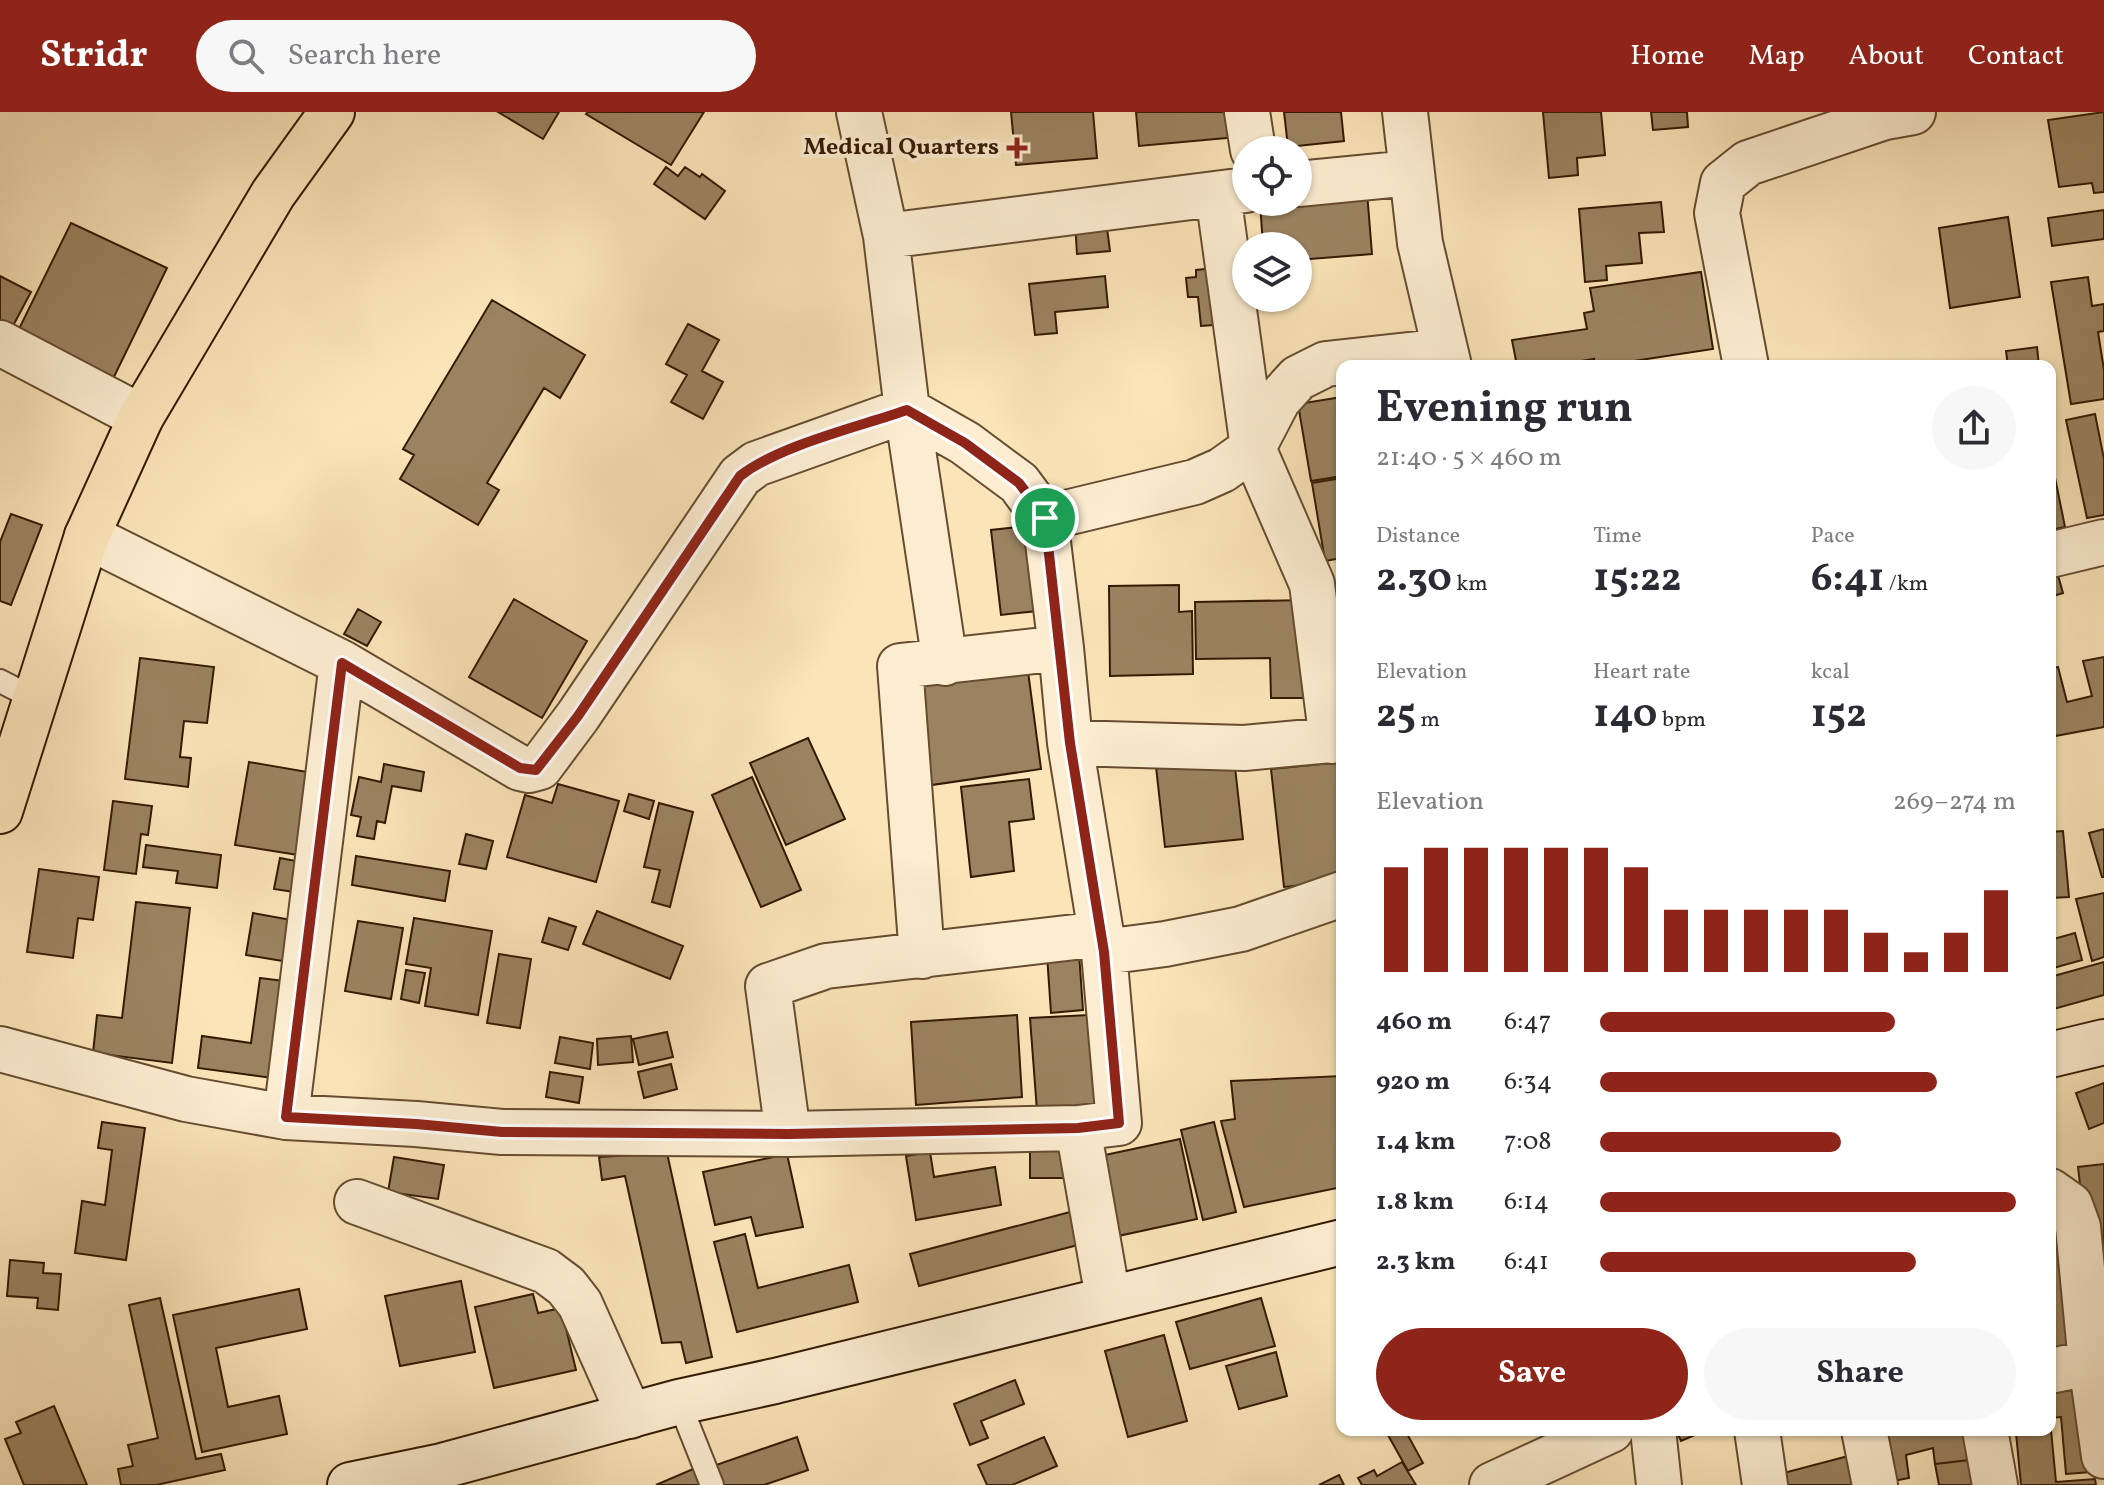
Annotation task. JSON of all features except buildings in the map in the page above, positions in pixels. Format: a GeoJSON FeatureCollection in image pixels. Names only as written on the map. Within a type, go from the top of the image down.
{"type":"FeatureCollection","features":[{"type":"Feature","properties":{"kind":"main road"},"geometry":{"type":"LineString","coordinates":[[0,811],[18,690],[141,417],[273,194],[332,112]]}},
{"type":"Feature","properties":{"kind":"street"},"geometry":{"type":"LineString","coordinates":[[859,112],[886,236],[907,410],[945,663]]}},
{"type":"Feature","properties":{"kind":"street"},"geometry":{"type":"LineString","coordinates":[[1247,112],[1251,136]]}},
{"type":"Feature","properties":{"kind":"street"},"geometry":{"type":"LineString","coordinates":[[1405,112],[1420,243],[1447,359],[1423,360]]}},
{"type":"Feature","properties":{"kind":"street"},"geometry":{"type":"LineString","coordinates":[[1745,360],[1717,213],[1723,183],[1748,163],[1891,114]]}},
{"type":"Feature","properties":{"kind":"street"},"geometry":{"type":"LineString","coordinates":[[1312,183],[1411,173]]}},
{"type":"Feature","properties":{"kind":"street"},"geometry":{"type":"LineString","coordinates":[[886,236],[1232,192]]}},
{"type":"Feature","properties":{"kind":"street"},"geometry":{"type":"LineString","coordinates":[[1234,216],[1253,448],[1327,581],[1336,724]]}},
{"type":"Feature","properties":{"kind":"street"},"geometry":{"type":"LineString","coordinates":[[0,343],[141,417]]}},
{"type":"Feature","properties":{"kind":"street"},"geometry":{"type":"LineString","coordinates":[[1045,518],[1195,482],[1222,470],[1253,448],[1278,400],[1298,378],[1326,364],[1336,364]]}},
{"type":"Feature","properties":{"kind":"street"},"geometry":{"type":"LineString","coordinates":[[0,1049],[186,1099],[286,1117],[502,1132],[788,1134],[1078,1128],[1119,1123],[1102,943],[1070,743],[1045,518],[1019,483],[965,443],[907,410],[783,452],[756,464],[740,476],[578,716],[536,770],[520,768],[342,663],[87,536]]}},
{"type":"Feature","properties":{"kind":"street"},"geometry":{"type":"LineString","coordinates":[[2056,554],[2104,542]]}},
{"type":"Feature","properties":{"kind":"street"},"geometry":{"type":"LineString","coordinates":[[922,956],[900,666],[1061,648]]}},
{"type":"Feature","properties":{"kind":"street"},"geometry":{"type":"LineString","coordinates":[[286,1117],[342,663]]}},
{"type":"Feature","properties":{"kind":"street"},"geometry":{"type":"LineString","coordinates":[[1070,743],[1244,748],[1336,740]]}},
{"type":"Feature","properties":{"kind":"street"},"geometry":{"type":"LineString","coordinates":[[788,1134],[768,986],[826,966],[1102,943],[1165,944],[1241,929],[1336,896]]}},
{"type":"Feature","properties":{"kind":"street"},"geometry":{"type":"LineString","coordinates":[[2056,1054],[2104,1042]]}},
{"type":"Feature","properties":{"kind":"street"},"geometry":{"type":"LineString","coordinates":[[1078,1128],[1108,1298]]}},
{"type":"Feature","properties":{"kind":"street"},"geometry":{"type":"LineString","coordinates":[[2056,1195],[2070,1205],[2078,1227],[2082,1364],[2104,1456]]}},
{"type":"Feature","properties":{"kind":"street"},"geometry":{"type":"LineString","coordinates":[[357,1202],[546,1271],[566,1286],[580,1304],[630,1416]]}},
{"type":"Feature","properties":{"kind":"street"},"geometry":{"type":"LineString","coordinates":[[350,1485],[446,1476],[679,1402],[1336,1243]]}},
{"type":"Feature","properties":{"kind":"street"},"geometry":{"type":"LineString","coordinates":[[1492,1485],[1598,1436]]}},
{"type":"Feature","properties":{"kind":"street"},"geometry":{"type":"LineString","coordinates":[[1654,1436],[1659,1485]]}},
{"type":"Feature","properties":{"kind":"street"},"geometry":{"type":"LineString","coordinates":[[1758,1436],[1765,1485]]}},
{"type":"Feature","properties":{"kind":"street"},"geometry":{"type":"LineString","coordinates":[[1865,1436],[1875,1485]]}},
{"type":"Feature","properties":{"kind":"street"},"geometry":{"type":"LineString","coordinates":[[1986,1436],[1995,1485]]}},
{"type":"Feature","properties":{"kind":"lane"},"geometry":{"type":"LineString","coordinates":[[679,1402],[712,1485]]}},
{"type":"Feature","properties":{"kind":"place","name":"Medical Quarters"},"geometry":{"type":"Point","coordinates":[1017,148]}},
{"type":"Feature","properties":{"kind":"route"},"geometry":{"type":"LineString","coordinates":[[907,410],[965,443],[1019,483],[1045,518],[1070,743],[1104,952],[1119,1123],[1078,1128],[788,1134],[502,1132],[286,1117],[342,663],[520,768],[536,770],[578,716],[740,476],[756,464],[907,410]]}}]}
